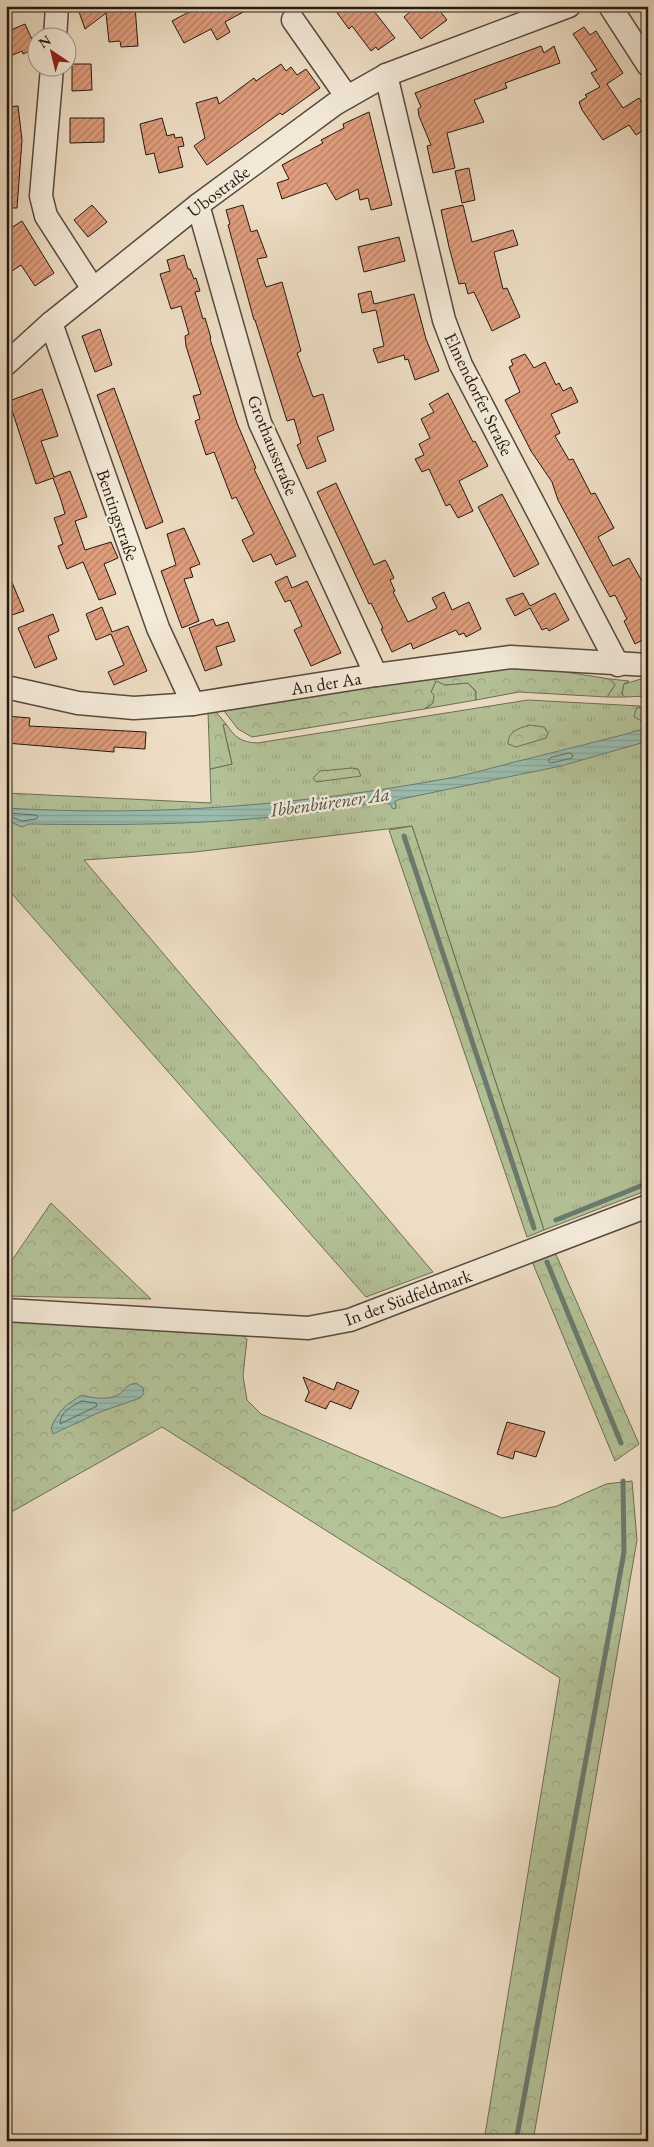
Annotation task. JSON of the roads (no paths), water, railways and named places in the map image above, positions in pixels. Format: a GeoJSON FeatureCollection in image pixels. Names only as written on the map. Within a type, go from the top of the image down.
{"type":"FeatureCollection","features":[{"type":"Feature","properties":{"kind":"street"},"geometry":{"type":"LineString","coordinates":[[55,28],[57,6]]}},
{"type":"Feature","properties":{"kind":"street","name":"Ubostraße"},"geometry":{"type":"LineString","coordinates":[[6,364],[51,323],[198,204],[347,98],[386,75],[569,6]]}},
{"type":"Feature","properties":{"kind":"street"},"geometry":{"type":"LineString","coordinates":[[610,6],[648,65]]}},
{"type":"Feature","properties":{"kind":"street"},"geometry":{"type":"LineString","coordinates":[[293,20],[347,98]]}},
{"type":"Feature","properties":{"kind":"street","name":"Elmendorfer Straße"},"geometry":{"type":"LineString","coordinates":[[386,75],[444,320],[458,356],[618,665]]}},
{"type":"Feature","properties":{"kind":"street"},"geometry":{"type":"LineString","coordinates":[[51,78],[41,196],[46,216],[93,289]]}},
{"type":"Feature","properties":{"kind":"street","name":"Grothausstraße"},"geometry":{"type":"LineString","coordinates":[[198,204],[260,422],[376,675]]}},
{"type":"Feature","properties":{"kind":"street","name":"Bentingstraße"},"geometry":{"type":"LineString","coordinates":[[51,323],[158,628],[192,704]]}},
{"type":"Feature","properties":{"kind":"street","name":"An der Aa"},"geometry":{"type":"LineString","coordinates":[[6,687],[78,703],[134,708],[192,704],[376,675],[512,657],[618,665],[648,665]]}},
{"type":"Feature","properties":{"kind":"street","name":"In der Südfeldmark"},"geometry":{"type":"LineString","coordinates":[[6,1310],[308,1328],[350,1320],[648,1206]]}},
{"type":"Feature","properties":{"kind":"water","name":"Ibbenbürener Aa"},"geometry":{"type":"Polygon","coordinates":[[[648,728],[648,741],[561,766],[401,799],[395,801],[396,808],[393,809],[390,804],[379,802],[292,815],[205,822],[29,824],[22,827],[13,823],[6,824],[6,808],[118,811],[174,810],[284,802],[395,787],[470,774],[648,728]]]}},
{"type":"Feature","properties":{"kind":"water"},"geometry":{"type":"Polygon","coordinates":[[[136,1383],[143,1388],[144,1393],[140,1398],[100,1412],[53,1434],[51,1428],[57,1417],[63,1408],[76,1398],[82,1395],[99,1398],[116,1396],[129,1385],[136,1383]]]}},
{"type":"Feature","properties":{"kind":"waterway"},"geometry":{"type":"LineString","coordinates":[[404,836],[534,1228]]}},
{"type":"Feature","properties":{"kind":"waterway"},"geometry":{"type":"LineString","coordinates":[[556,1220],[648,1183]]}},
{"type":"Feature","properties":{"kind":"waterway"},"geometry":{"type":"LineString","coordinates":[[547,1262],[621,1443]]}},
{"type":"Feature","properties":{"kind":"waterway"},"geometry":{"type":"LineString","coordinates":[[516,2141],[624,1552],[623,1481]]}}]}
